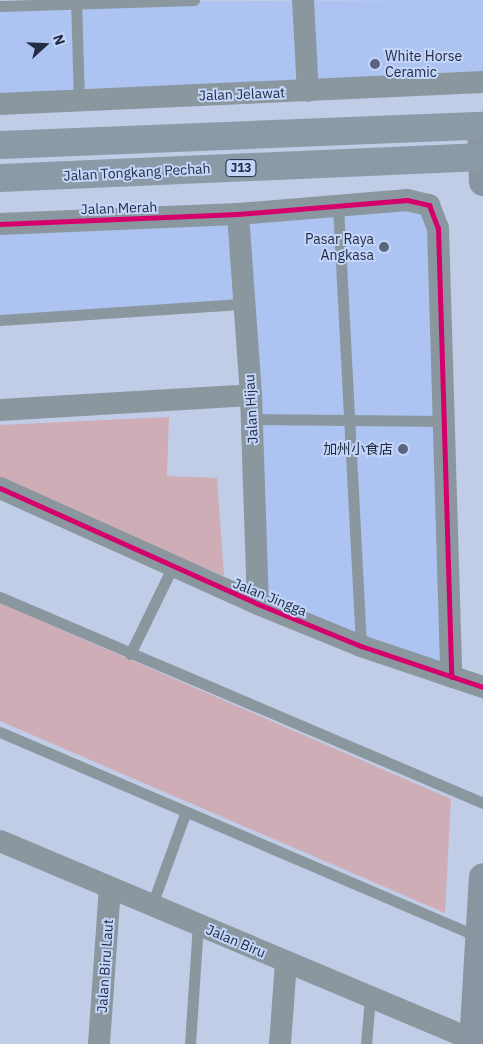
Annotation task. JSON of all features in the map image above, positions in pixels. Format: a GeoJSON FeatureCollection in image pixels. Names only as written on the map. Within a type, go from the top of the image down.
{"type":"FeatureCollection","features":[{"type":"Feature","properties":{"kind":"main road"},"geometry":{"type":"LineString","coordinates":[[0,145],[482,126]]}},
{"type":"Feature","properties":{"kind":"main road","name":"Jalan Tongkang Pechah"},"geometry":{"type":"LineString","coordinates":[[0,178],[483,165]]}},
{"type":"Feature","properties":{"kind":"street"},"geometry":{"type":"LineString","coordinates":[[302,0],[308,91]]}},
{"type":"Feature","properties":{"kind":"street","name":"Jalan Jelawat"},"geometry":{"type":"LineString","coordinates":[[0,104],[483,82]]}},
{"type":"Feature","properties":{"kind":"street"},"geometry":{"type":"LineString","coordinates":[[482,126],[483,165]]}},
{"type":"Feature","properties":{"kind":"street","name":"Jalan Merah"},"geometry":{"type":"LineString","coordinates":[[0,224],[238,214],[422,201],[434,213],[451,677]]}},
{"type":"Feature","properties":{"kind":"street","name":"Jalan Hijau"},"geometry":{"type":"LineString","coordinates":[[238,214],[251,395],[258,604]]}},
{"type":"Feature","properties":{"kind":"street"},"geometry":{"type":"LineString","coordinates":[[0,410],[251,395]]}},
{"type":"Feature","properties":{"kind":"street","name":"Jalan Jingga"},"geometry":{"type":"LineString","coordinates":[[0,488],[172,568],[258,604],[361,646],[483,687]]}},
{"type":"Feature","properties":{"kind":"street","name":"Jalan Biru"},"geometry":{"type":"LineString","coordinates":[[0,841],[473,1042]]}},
{"type":"Feature","properties":{"kind":"street"},"geometry":{"type":"LineString","coordinates":[[473,1042],[480,967],[479,937],[483,876]]}},
{"type":"Feature","properties":{"kind":"street","name":"Jalan Biru Laut"},"geometry":{"type":"LineString","coordinates":[[99,1044],[110,888]]}},
{"type":"Feature","properties":{"kind":"street"},"geometry":{"type":"LineString","coordinates":[[280,1044],[286,962]]}},
{"type":"Feature","properties":{"kind":"lane"},"geometry":{"type":"LineString","coordinates":[[0,6],[76,2],[194,0]]}},
{"type":"Feature","properties":{"kind":"lane"},"geometry":{"type":"LineString","coordinates":[[76,2],[79,101]]}},
{"type":"Feature","properties":{"kind":"lane"},"geometry":{"type":"LineString","coordinates":[[338,206],[361,646]]}},
{"type":"Feature","properties":{"kind":"lane"},"geometry":{"type":"LineString","coordinates":[[0,320],[244,304]]}},
{"type":"Feature","properties":{"kind":"lane"},"geometry":{"type":"LineString","coordinates":[[252,420],[442,421]]}},
{"type":"Feature","properties":{"kind":"lane"},"geometry":{"type":"LineString","coordinates":[[130,654],[172,568]]}},
{"type":"Feature","properties":{"kind":"lane"},"geometry":{"type":"LineString","coordinates":[[0,597],[483,803]]}},
{"type":"Feature","properties":{"kind":"lane"},"geometry":{"type":"LineString","coordinates":[[0,732],[185,814],[479,937]]}},
{"type":"Feature","properties":{"kind":"lane"},"geometry":{"type":"LineString","coordinates":[[152,905],[185,814]]}},
{"type":"Feature","properties":{"kind":"lane"},"geometry":{"type":"LineString","coordinates":[[190,1044],[198,925]]}},
{"type":"Feature","properties":{"kind":"lane"},"geometry":{"type":"LineString","coordinates":[[366,1044],[370,997]]}},
{"type":"Feature","properties":{"kind":"shaded area"},"geometry":{"type":"Polygon","coordinates":[[[483,0],[483,89],[0,112],[0,2],[483,0]]]}},
{"type":"Feature","properties":{"kind":"shaded area"},"geometry":{"type":"Polygon","coordinates":[[[429,196],[458,686],[250,610],[237,309],[0,325],[0,217],[429,196]]]}},
{"type":"Feature","properties":{"kind":"shaded area"},"geometry":{"type":"Polygon","coordinates":[[[169,417],[167,476],[217,478],[224,576],[0,483],[0,425],[169,417]]]}},
{"type":"Feature","properties":{"kind":"shaded area"},"geometry":{"type":"Polygon","coordinates":[[[0,603],[451,799],[445,913],[0,721],[0,603]]]}},
{"type":"Feature","properties":{"kind":"cycle path"},"geometry":{"type":"LineString","coordinates":[[0,224],[238,214],[407,200],[429,205],[438,228],[451,677]]}},
{"type":"Feature","properties":{"kind":"cycle path"},"geometry":{"type":"LineString","coordinates":[[0,488],[258,604],[361,646],[483,687]]}},
{"type":"Feature","properties":{"kind":"place","name":"White Horse Ceramic"},"geometry":{"type":"Point","coordinates":[375,64]}},
{"type":"Feature","properties":{"kind":"place","name":"Pasar Raya Angkasa"},"geometry":{"type":"Point","coordinates":[384,247]}},
{"type":"Feature","properties":{"kind":"place","name":"加州小食店"},"geometry":{"type":"Point","coordinates":[403,449]}}]}
